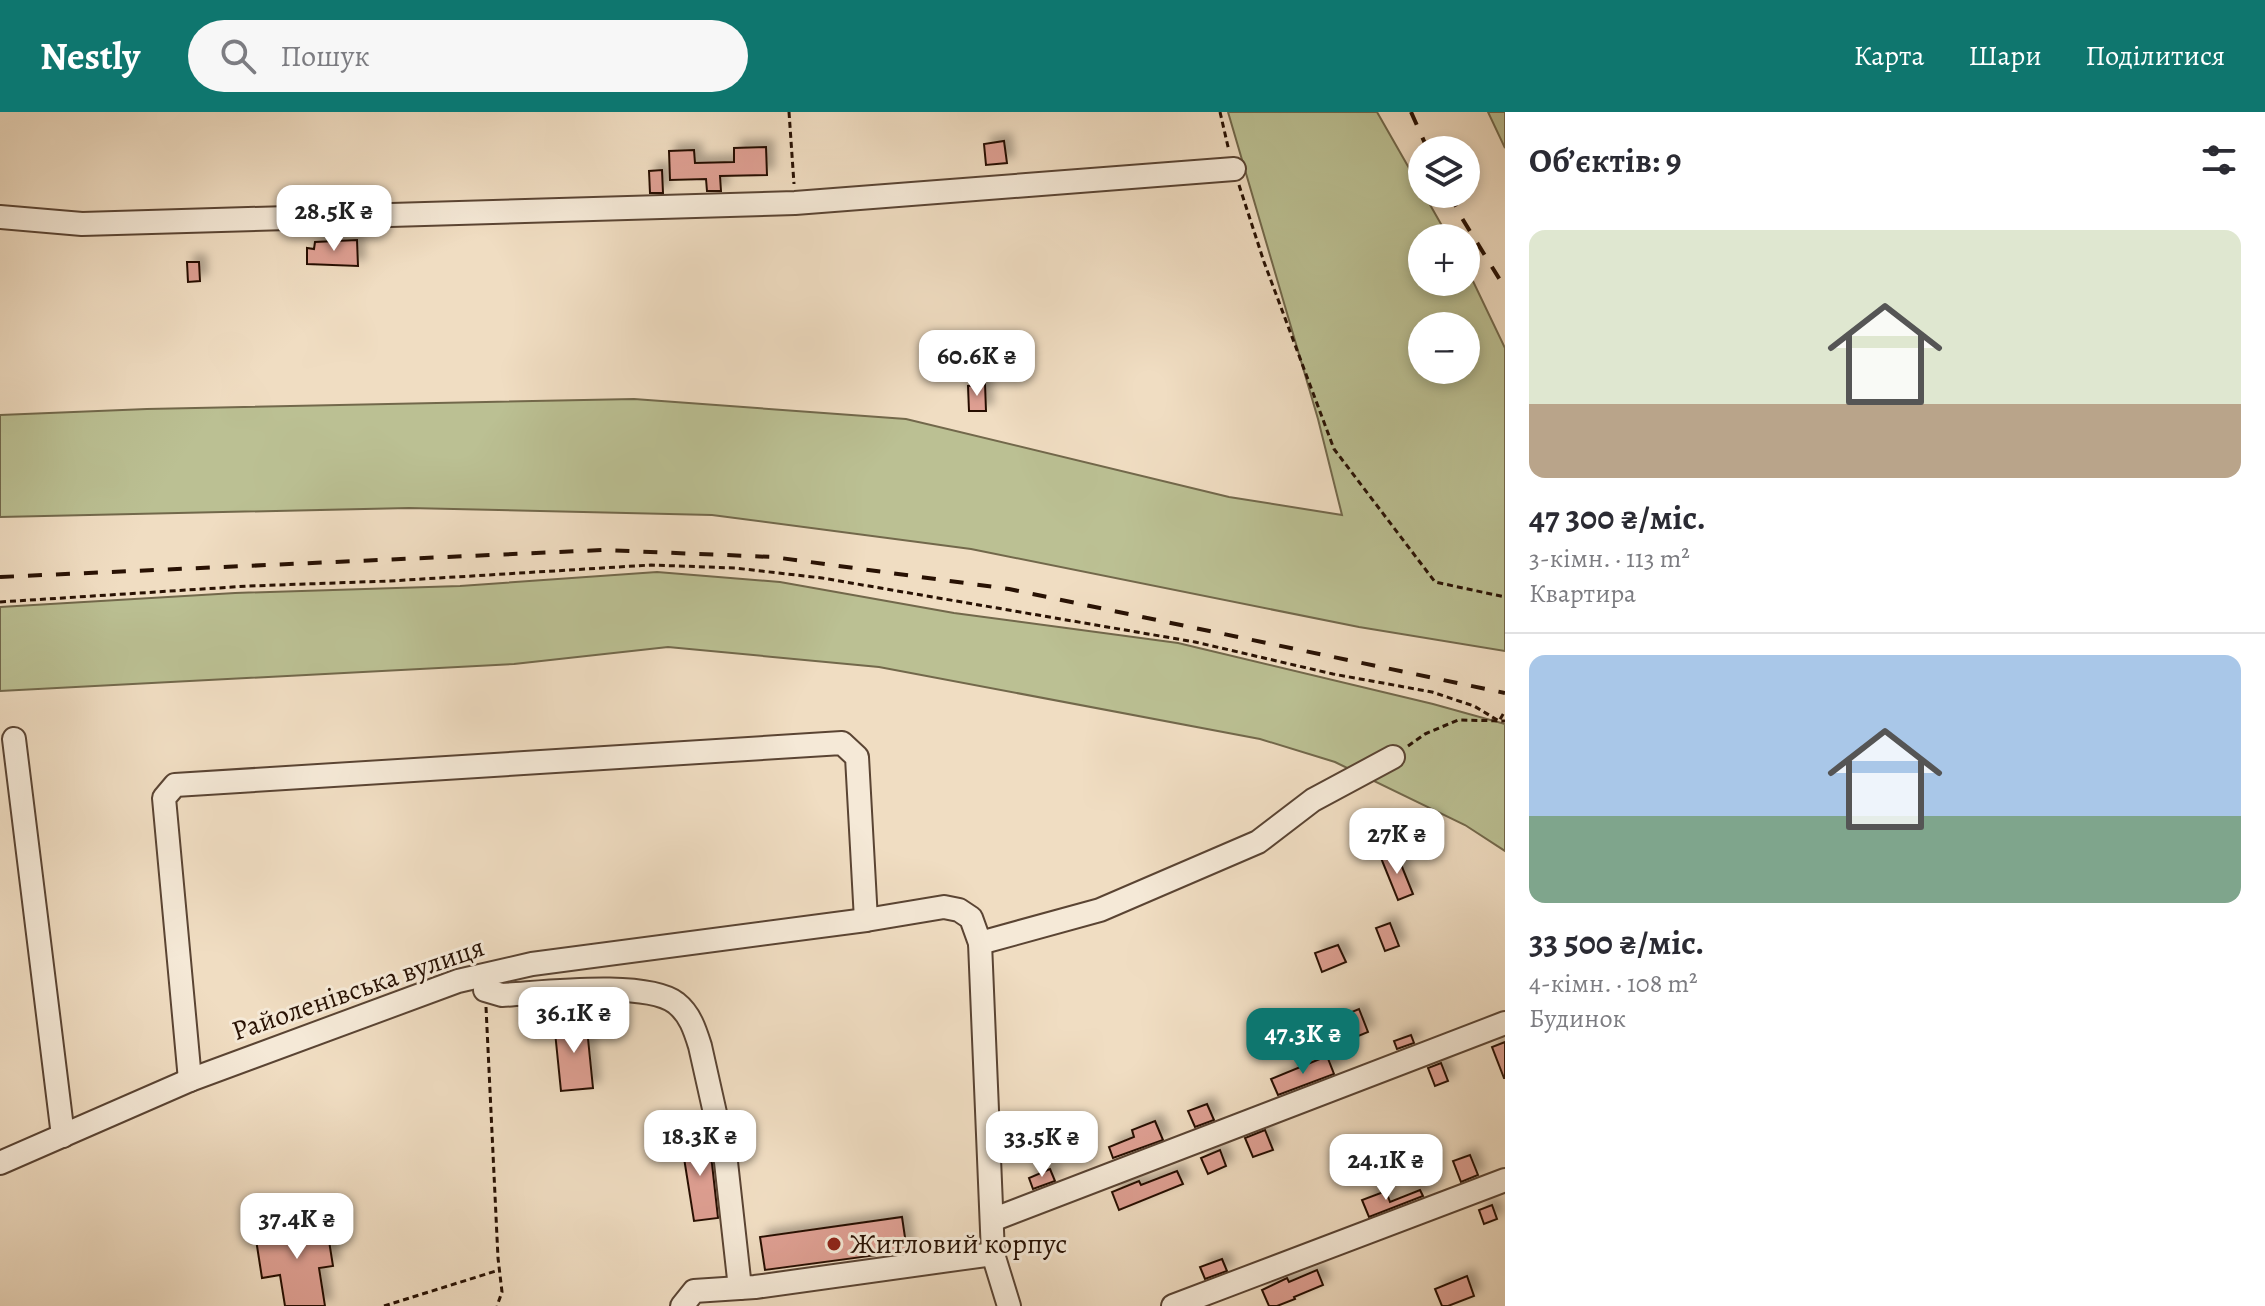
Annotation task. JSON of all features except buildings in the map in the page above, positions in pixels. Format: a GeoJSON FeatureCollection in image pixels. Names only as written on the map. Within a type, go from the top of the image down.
{"type":"FeatureCollection","features":[{"type":"Feature","properties":{"kind":"street"},"geometry":{"type":"LineString","coordinates":[[0,217],[82,224],[795,203],[1234,169]]}},
{"type":"Feature","properties":{"kind":"street"},"geometry":{"type":"LineString","coordinates":[[14,739],[63,1136]]}},
{"type":"Feature","properties":{"kind":"street"},"geometry":{"type":"LineString","coordinates":[[190,1080],[164,798],[175,785],[842,743],[857,757],[866,920]]}},
{"type":"Feature","properties":{"kind":"street"},"geometry":{"type":"LineString","coordinates":[[1009,1306],[993,1254],[980,943],[1100,910],[1258,842],[1313,800],[1393,757]]}},
{"type":"Feature","properties":{"kind":"street","name":"Райоленівська вулиця"},"geometry":{"type":"LineString","coordinates":[[0,1163],[190,1080],[458,981],[485,983],[532,964],[944,907],[959,910],[971,918],[980,943]]}},
{"type":"Feature","properties":{"kind":"street"},"geometry":{"type":"LineString","coordinates":[[485,983],[502,995],[618,989],[650,993],[674,1002],[688,1017],[700,1046],[726,1162],[740,1288]]}},
{"type":"Feature","properties":{"kind":"street"},"geometry":{"type":"LineString","coordinates":[[992,1220],[1505,1023]]}},
{"type":"Feature","properties":{"kind":"street"},"geometry":{"type":"LineString","coordinates":[[1173,1306],[1505,1180]]}},
{"type":"Feature","properties":{"kind":"street"},"geometry":{"type":"LineString","coordinates":[[682,1306],[694,1291],[740,1288],[993,1254]]}},
{"type":"Feature","properties":{"kind":"path"},"geometry":{"type":"LineString","coordinates":[[789,112],[795,203]]}},
{"type":"Feature","properties":{"kind":"path"},"geometry":{"type":"LineString","coordinates":[[1220,112],[1234,169],[1264,262],[1334,449],[1435,582],[1505,597]]}},
{"type":"Feature","properties":{"kind":"path"},"geometry":{"type":"LineString","coordinates":[[0,602],[651,565],[735,568],[822,578],[1195,642],[1333,674],[1432,692],[1474,706],[1499,721]]}},
{"type":"Feature","properties":{"kind":"path"},"geometry":{"type":"LineString","coordinates":[[1499,721],[1505,711]]}},
{"type":"Feature","properties":{"kind":"path"},"geometry":{"type":"LineString","coordinates":[[1393,757],[1425,734],[1458,720],[1505,721]]}},
{"type":"Feature","properties":{"kind":"path"},"geometry":{"type":"LineString","coordinates":[[485,983],[502,1292],[497,1306]]}},
{"type":"Feature","properties":{"kind":"path"},"geometry":{"type":"LineString","coordinates":[[384,1306],[499,1270]]}},
{"type":"Feature","properties":{"kind":"green space"},"geometry":{"type":"Polygon","coordinates":[[[1228,112],[1377,112],[1408,166],[1408,208],[1432,208],[1441,224],[1408,224],[1408,296],[1480,296],[1505,348],[1505,651],[1359,627],[971,549],[712,515],[409,508],[0,517],[0,415],[634,399],[906,419],[1229,497],[1342,515],[1318,419],[1228,112]]]}},
{"type":"Feature","properties":{"kind":"green space"},"geometry":{"type":"Polygon","coordinates":[[[1488,112],[1505,112],[1505,148],[1488,112]]]}},
{"type":"Feature","properties":{"kind":"green space"},"geometry":{"type":"Polygon","coordinates":[[[657,572],[780,582],[954,613],[1178,643],[1505,724],[1505,851],[1465,825],[1335,762],[1260,739],[879,667],[668,647],[514,664],[0,691],[0,607],[235,593],[460,586],[657,572]]]}},
{"type":"Feature","properties":{"kind":"railway"},"geometry":{"type":"LineString","coordinates":[[1411,112],[1422,136]]}},
{"type":"Feature","properties":{"kind":"railway"},"geometry":{"type":"LineString","coordinates":[[1457,208],[1505,288]]}},
{"type":"Feature","properties":{"kind":"railway"},"geometry":{"type":"LineString","coordinates":[[0,577],[603,550],[773,557],[1009,589],[1505,693]]}},
{"type":"Feature","properties":{"kind":"place","name":"Житловий корпус"},"geometry":{"type":"Point","coordinates":[834,1244]}}]}
